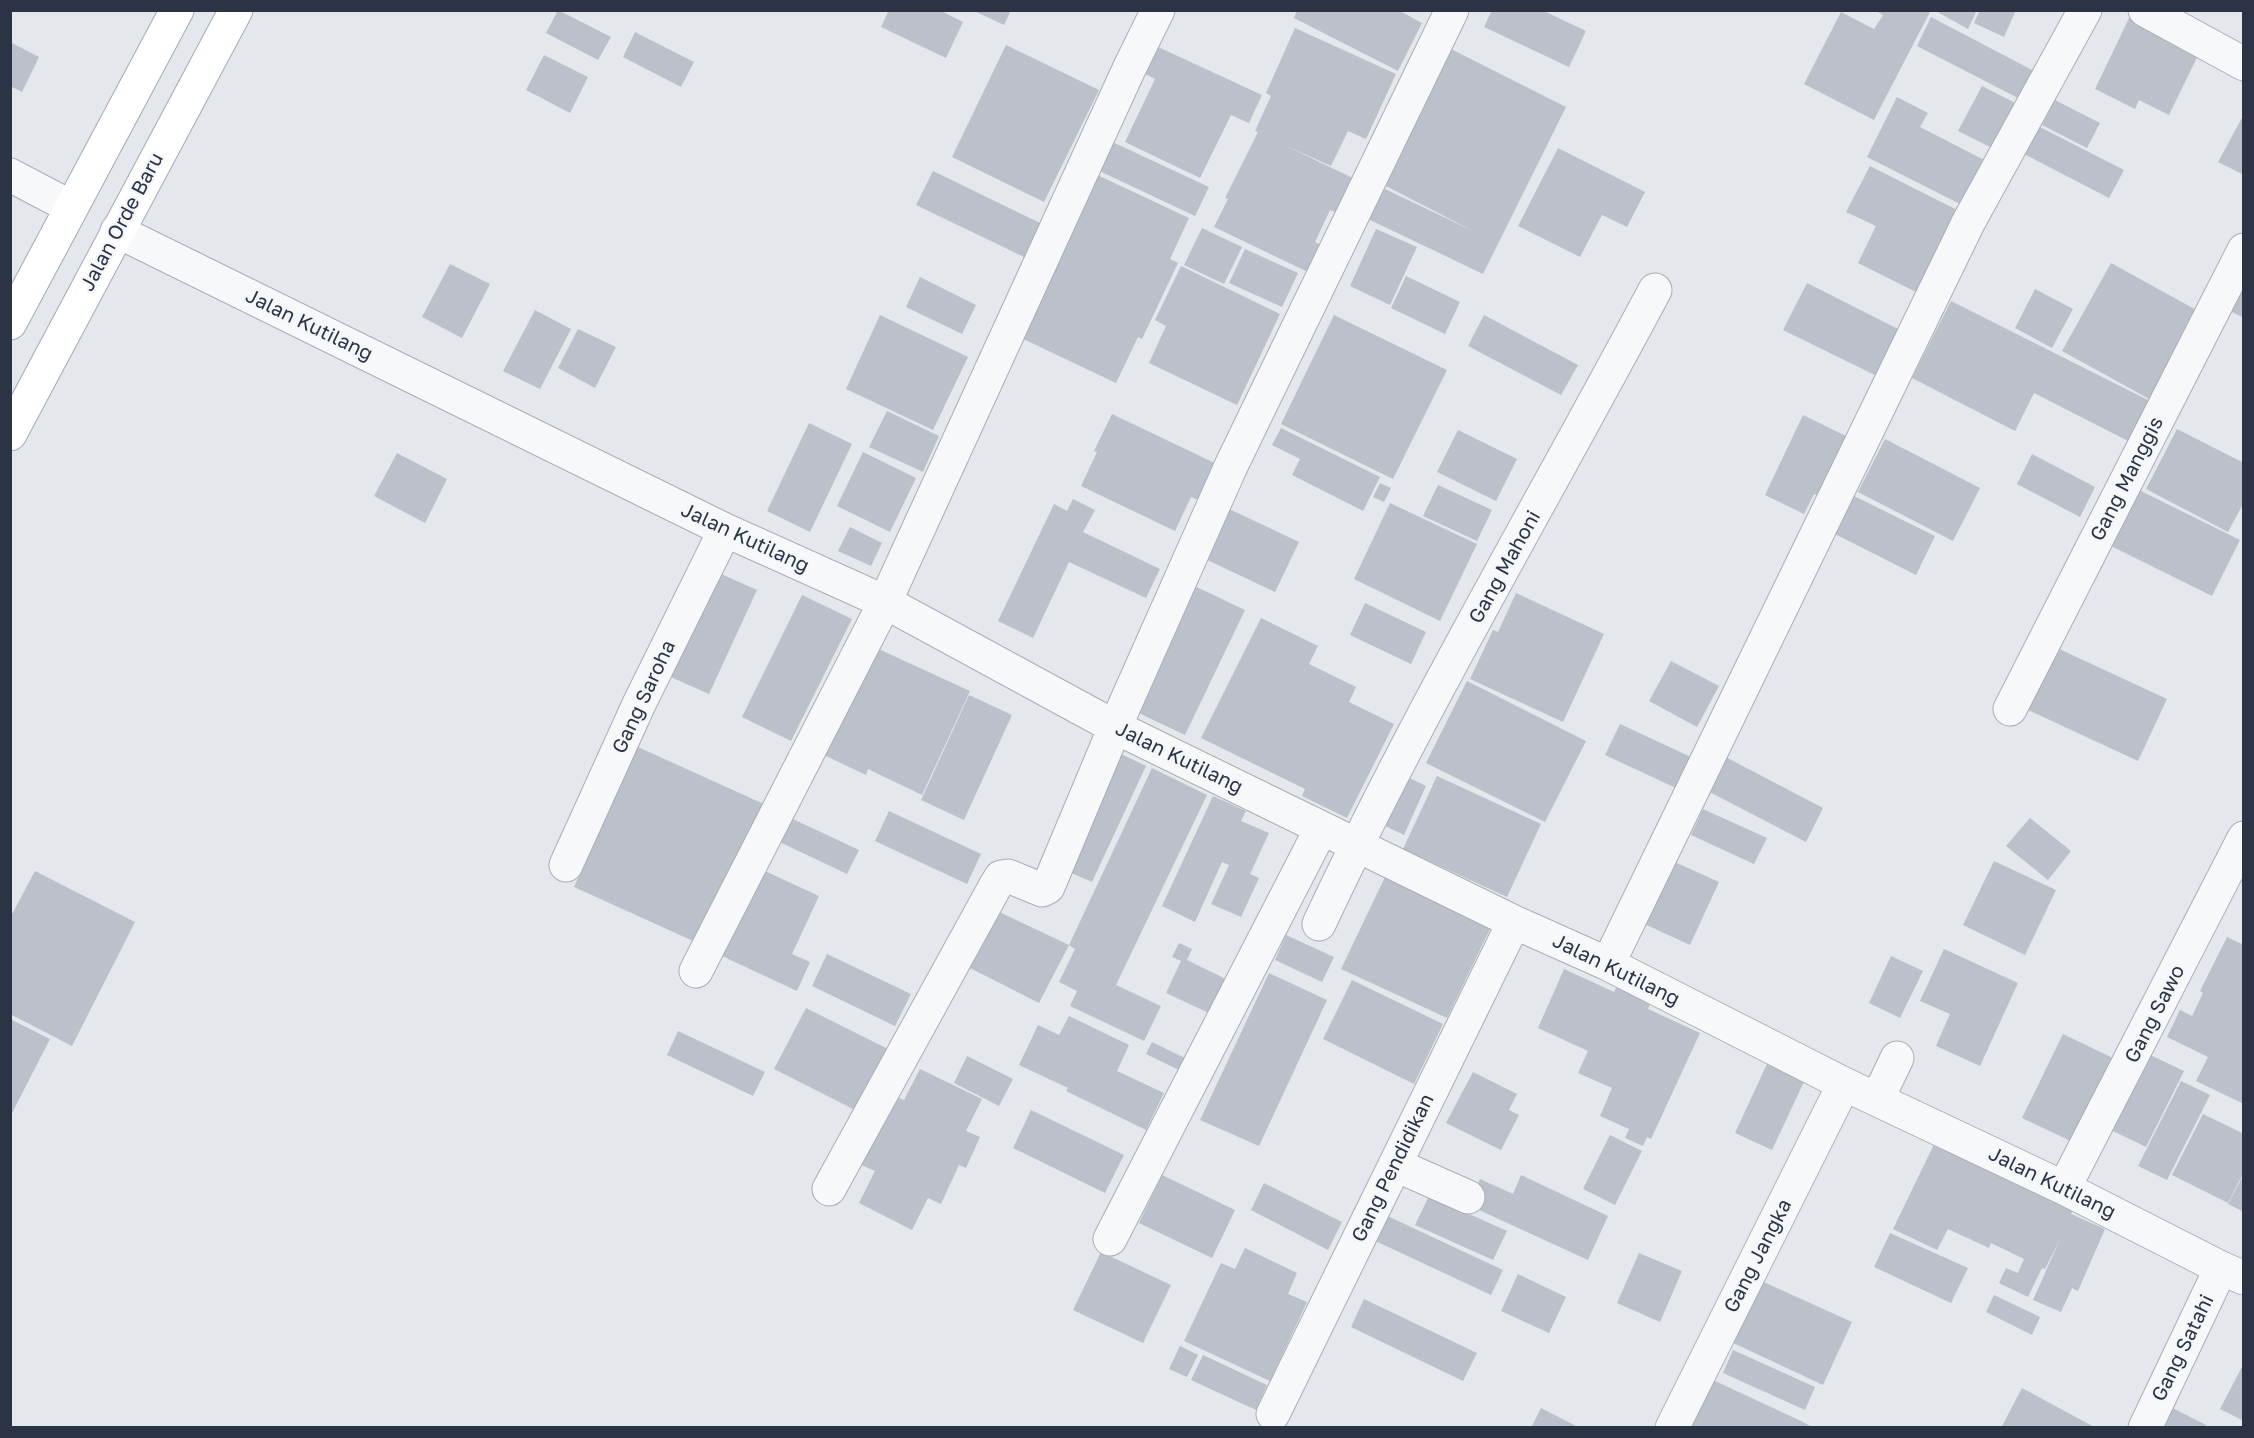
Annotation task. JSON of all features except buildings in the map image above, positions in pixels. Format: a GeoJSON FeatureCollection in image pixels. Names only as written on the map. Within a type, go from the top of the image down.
{"type":"FeatureCollection","features":[{"type":"Feature","properties":{"kind":"main road"},"geometry":{"type":"LineString","coordinates":[[10,323],[177,10]]}},
{"type":"Feature","properties":{"kind":"main road","name":"Jalan Orde Baru"},"geometry":{"type":"LineString","coordinates":[[10,434],[236,10]]}},
{"type":"Feature","properties":{"kind":"street"},"geometry":{"type":"LineString","coordinates":[[696,971],[885,602],[1158,10]]}},
{"type":"Feature","properties":{"kind":"street"},"geometry":{"type":"LineString","coordinates":[[829,1189],[1001,878],[1008,876],[1042,890],[1048,888],[1114,727],[1231,466],[1452,10]]}},
{"type":"Feature","properties":{"kind":"street"},"geometry":{"type":"LineString","coordinates":[[1608,964],[1968,223],[2085,10]]}},
{"type":"Feature","properties":{"kind":"street"},"geometry":{"type":"LineString","coordinates":[[2145,10],[2244,64]]}},
{"type":"Feature","properties":{"kind":"street"},"geometry":{"type":"LineString","coordinates":[[10,175],[71,207]]}},
{"type":"Feature","properties":{"kind":"street","name":"Jalan Kutilang"},"geometry":{"type":"LineString","coordinates":[[117,231],[725,530],[885,602],[1114,727],[1514,922],[1608,964],[1844,1084],[1878,1098],[2064,1188],[2232,1273]]}},
{"type":"Feature","properties":{"kind":"street","name":"Gang Manggis"},"geometry":{"type":"LineString","coordinates":[[2010,709],[2244,250]]}},
{"type":"Feature","properties":{"kind":"street","name":"Gang Mahoni"},"geometry":{"type":"LineString","coordinates":[[1319,924],[1356,845],[1423,717],[1655,290]]}},
{"type":"Feature","properties":{"kind":"street","name":"Gang Saroha"},"geometry":{"type":"LineString","coordinates":[[566,865],[639,704],[725,530]]}},
{"type":"Feature","properties":{"kind":"street"},"geometry":{"type":"LineString","coordinates":[[1110,1239],[1322,829]]}},
{"type":"Feature","properties":{"kind":"street","name":"Gang Sawo"},"geometry":{"type":"LineString","coordinates":[[2064,1188],[2244,838]]}},
{"type":"Feature","properties":{"kind":"street","name":"Gang Pendidikan"},"geometry":{"type":"LineString","coordinates":[[1273,1414],[1514,922]]}},
{"type":"Feature","properties":{"kind":"street"},"geometry":{"type":"LineString","coordinates":[[1878,1098],[1897,1058]]}},
{"type":"Feature","properties":{"kind":"street","name":"Gang Jangka"},"geometry":{"type":"LineString","coordinates":[[1672,1428],[1844,1084]]}},
{"type":"Feature","properties":{"kind":"street"},"geometry":{"type":"LineString","coordinates":[[1396,1166],[1467,1197]]}},
{"type":"Feature","properties":{"kind":"street","name":"Gang Satahi"},"geometry":{"type":"LineString","coordinates":[[2145,1428],[2232,1273]]}}]}
